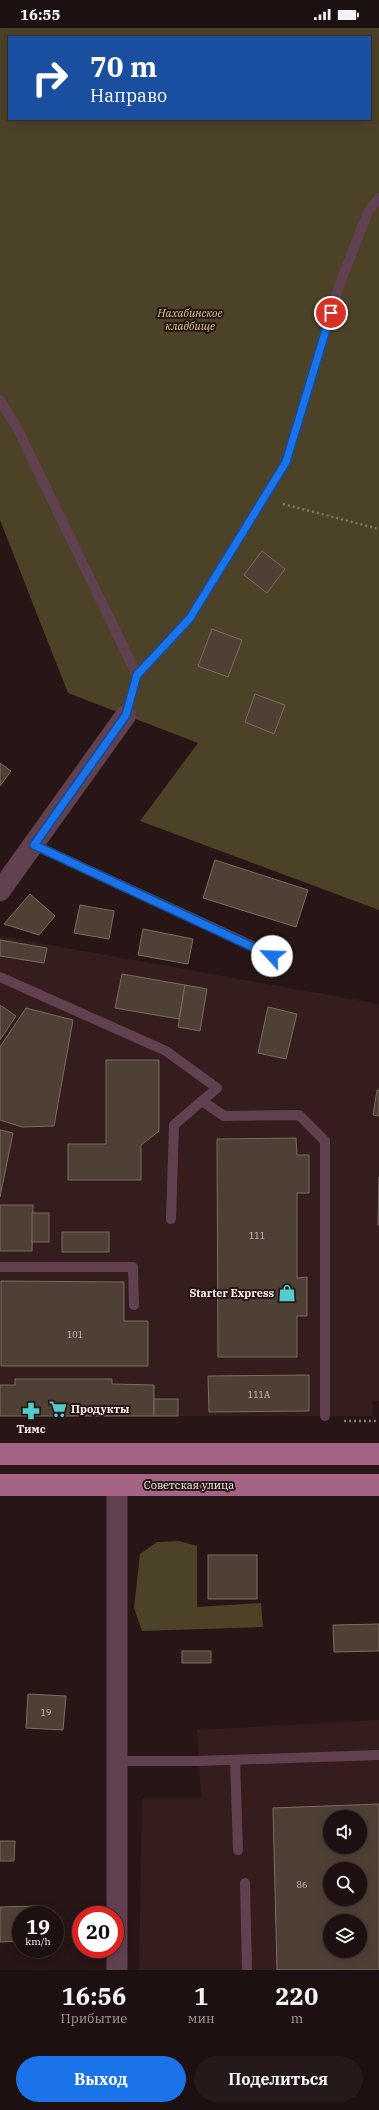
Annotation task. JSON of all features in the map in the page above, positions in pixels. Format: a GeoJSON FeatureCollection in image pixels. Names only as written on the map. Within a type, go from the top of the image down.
{"type":"FeatureCollection","features":[{"type":"Feature","properties":{"kind":"main road"},"geometry":{"type":"LineString","coordinates":[[0,1454],[379,1454]]}},
{"type":"Feature","properties":{"kind":"main road","name":"Советская улица"},"geometry":{"type":"LineString","coordinates":[[0,1485],[379,1485]]}},
{"type":"Feature","properties":{"kind":"street"},"geometry":{"type":"LineString","coordinates":[[0,891],[126,715]]}},
{"type":"Feature","properties":{"kind":"street"},"geometry":{"type":"LineString","coordinates":[[117,1485],[117,1970]]}},
{"type":"Feature","properties":{"kind":"lane"},"geometry":{"type":"LineString","coordinates":[[126,715],[137,675],[190,618],[286,462],[340,283],[368,212],[379,198]]}},
{"type":"Feature","properties":{"kind":"lane"},"geometry":{"type":"LineString","coordinates":[[0,400],[17,428],[137,675]]}},
{"type":"Feature","properties":{"kind":"lane"},"geometry":{"type":"LineString","coordinates":[[34,845],[272,956]]}},
{"type":"Feature","properties":{"kind":"lane"},"geometry":{"type":"LineString","coordinates":[[0,976],[166,1051],[217,1088],[174,1125],[171,1219]]}},
{"type":"Feature","properties":{"kind":"lane"},"geometry":{"type":"LineString","coordinates":[[202,1101],[224,1116],[299,1115],[324,1141],[325,1416]]}},
{"type":"Feature","properties":{"kind":"lane"},"geometry":{"type":"LineString","coordinates":[[0,1267],[133,1267],[134,1305]]}},
{"type":"Feature","properties":{"kind":"lane"},"geometry":{"type":"LineString","coordinates":[[117,1761],[235,1760],[379,1755]]}},
{"type":"Feature","properties":{"kind":"lane"},"geometry":{"type":"LineString","coordinates":[[235,1760],[238,1850]]}},
{"type":"Feature","properties":{"kind":"lane"},"geometry":{"type":"LineString","coordinates":[[245,1884],[247,1970]]}},
{"type":"Feature","properties":{"kind":"path"},"geometry":{"type":"LineString","coordinates":[[263,499],[379,529]]}},
{"type":"Feature","properties":{"kind":"path"},"geometry":{"type":"LineString","coordinates":[[325,1416],[325,1421],[379,1421]]}},
{"type":"Feature","properties":{"kind":"shaded area"},"geometry":{"type":"Polygon","coordinates":[[[0,936],[379,1004],[379,1401],[373,1401],[373,1416],[0,1416],[0,936]]]}},
{"type":"Feature","properties":{"kind":"shaded area"},"geometry":{"type":"Polygon","coordinates":[[[379,1720],[379,1970],[139,1970],[142,1798],[201,1798],[197,1730],[379,1720]]]}},
{"type":"Feature","properties":{"kind":"green space","name":"Нахабинское кладбище"},"geometry":{"type":"Polygon","coordinates":[[[0,28],[379,28],[379,910],[140,821],[198,743],[68,693],[0,520],[0,28]]]}},
{"type":"Feature","properties":{"kind":"green space"},"geometry":{"type":"Polygon","coordinates":[[[179,1541],[197,1546],[197,1607],[261,1603],[263,1627],[142,1631],[134,1608],[140,1554],[157,1542],[179,1541]]]}},
{"type":"Feature","properties":{"kind":"building"},"geometry":{"type":"Polygon","coordinates":[[[262,551],[285,569],[267,593],[244,575],[262,551]]]}},
{"type":"Feature","properties":{"kind":"building"},"geometry":{"type":"Polygon","coordinates":[[[212,629],[242,640],[228,677],[198,666],[212,629]]]}},
{"type":"Feature","properties":{"kind":"building"},"geometry":{"type":"Polygon","coordinates":[[[255,694],[285,705],[274,734],[245,722],[255,694]]]}},
{"type":"Feature","properties":{"kind":"building"},"geometry":{"type":"Polygon","coordinates":[[[0,763],[11,771],[0,786],[0,763]]]}},
{"type":"Feature","properties":{"kind":"building"},"geometry":{"type":"Polygon","coordinates":[[[215,860],[308,890],[296,927],[203,898],[215,860]]]}},
{"type":"Feature","properties":{"kind":"building"},"geometry":{"type":"Polygon","coordinates":[[[30,894],[55,916],[39,935],[4,924],[30,894]]]}},
{"type":"Feature","properties":{"kind":"building"},"geometry":{"type":"Polygon","coordinates":[[[80,905],[114,911],[109,939],[74,933],[80,905]]]}},
{"type":"Feature","properties":{"kind":"building"},"geometry":{"type":"Polygon","coordinates":[[[143,929],[193,939],[188,964],[138,955],[143,929]]]}},
{"type":"Feature","properties":{"kind":"building"},"geometry":{"type":"Polygon","coordinates":[[[0,940],[47,948],[44,963],[0,956],[0,940]]]}},
{"type":"Feature","properties":{"kind":"building"},"geometry":{"type":"Polygon","coordinates":[[[122,974],[185,985],[179,1019],[115,1008],[122,974]]]}},
{"type":"Feature","properties":{"kind":"building"},"geometry":{"type":"Polygon","coordinates":[[[185,985],[207,989],[200,1031],[178,1027],[185,985]]]}},
{"type":"Feature","properties":{"kind":"building"},"geometry":{"type":"Polygon","coordinates":[[[0,1005],[16,1016],[0,1040],[0,1005]]]}},
{"type":"Feature","properties":{"kind":"building"},"geometry":{"type":"Polygon","coordinates":[[[268,1007],[297,1014],[286,1059],[258,1053],[268,1007]]]}},
{"type":"Feature","properties":{"kind":"building"},"geometry":{"type":"Polygon","coordinates":[[[26,1008],[73,1020],[54,1126],[22,1127],[0,1120],[0,1047],[26,1008]]]}},
{"type":"Feature","properties":{"kind":"building"},"geometry":{"type":"Polygon","coordinates":[[[106,1060],[159,1060],[159,1131],[141,1145],[141,1180],[68,1180],[68,1144],[106,1144],[106,1060]]]}},
{"type":"Feature","properties":{"kind":"building"},"geometry":{"type":"Polygon","coordinates":[[[377,1090],[379,1090],[379,1116],[373,1115],[377,1090]]]}},
{"type":"Feature","properties":{"kind":"building"},"geometry":{"type":"Polygon","coordinates":[[[0,1130],[13,1133],[0,1197],[0,1130]]]}},
{"type":"Feature","properties":{"kind":"building"},"geometry":{"type":"Polygon","coordinates":[[[296,1138],[297,1155],[309,1155],[309,1193],[297,1193],[297,1278],[307,1277],[307,1316],[297,1316],[297,1357],[218,1357],[217,1139],[296,1138]]]}},
{"type":"Feature","properties":{"kind":"building"},"geometry":{"type":"Polygon","coordinates":[[[379,1177],[379,1225],[378,1225],[379,1177]]]}},
{"type":"Feature","properties":{"kind":"building"},"geometry":{"type":"Polygon","coordinates":[[[0,1205],[33,1205],[32,1251],[0,1251],[0,1205]]]}},
{"type":"Feature","properties":{"kind":"building"},"geometry":{"type":"Polygon","coordinates":[[[32,1213],[49,1213],[49,1242],[32,1242],[32,1213]]]}},
{"type":"Feature","properties":{"kind":"building"},"geometry":{"type":"Polygon","coordinates":[[[62,1232],[109,1232],[109,1252],[62,1252],[62,1232]]]}},
{"type":"Feature","properties":{"kind":"building"},"geometry":{"type":"Polygon","coordinates":[[[1,1281],[124,1282],[124,1321],[148,1321],[148,1366],[1,1366],[1,1281]]]}},
{"type":"Feature","properties":{"kind":"building"},"geometry":{"type":"Polygon","coordinates":[[[309,1375],[309,1411],[209,1412],[208,1376],[309,1375]]]}},
{"type":"Feature","properties":{"kind":"building"},"geometry":{"type":"Polygon","coordinates":[[[15,1379],[112,1379],[112,1384],[154,1385],[154,1416],[0,1416],[0,1385],[15,1385],[15,1379]]]}},
{"type":"Feature","properties":{"kind":"building"},"geometry":{"type":"Polygon","coordinates":[[[154,1399],[178,1399],[178,1416],[154,1416],[154,1399]]]}},
{"type":"Feature","properties":{"kind":"building"},"geometry":{"type":"Polygon","coordinates":[[[208,1555],[257,1555],[257,1599],[208,1599],[208,1555]]]}},
{"type":"Feature","properties":{"kind":"building"},"geometry":{"type":"Polygon","coordinates":[[[379,1624],[379,1651],[334,1652],[333,1625],[379,1624]]]}},
{"type":"Feature","properties":{"kind":"building"},"geometry":{"type":"Polygon","coordinates":[[[182,1651],[211,1651],[211,1663],[182,1663],[182,1651]]]}},
{"type":"Feature","properties":{"kind":"building"},"geometry":{"type":"Polygon","coordinates":[[[28,1694],[66,1696],[63,1730],[26,1728],[28,1694]]]}},
{"type":"Feature","properties":{"kind":"building"},"geometry":{"type":"Polygon","coordinates":[[[379,1804],[379,1970],[277,1970],[273,1808],[379,1804]]]}},
{"type":"Feature","properties":{"kind":"building"},"geometry":{"type":"Polygon","coordinates":[[[0,1841],[15,1841],[14,1861],[0,1861],[0,1841]]]}},
{"type":"Feature","properties":{"kind":"building"},"geometry":{"type":"Polygon","coordinates":[[[0,1907],[12,1907],[12,1941],[0,1942],[0,1907]]]}},
{"type":"Feature","properties":{"kind":"place","name":"Starter Express"},"geometry":{"type":"Point","coordinates":[287,1293]}},
{"type":"Feature","properties":{"kind":"place","name":"Продукты"},"geometry":{"type":"Point","coordinates":[58,1409]}},
{"type":"Feature","properties":{"kind":"place","name":"Тимс"},"geometry":{"type":"Point","coordinates":[31,1411]}},
{"type":"Feature","properties":{"kind":"route"},"geometry":{"type":"LineString","coordinates":[[272,956],[34,845],[126,715],[137,675],[190,618],[286,462],[331,313]]}}]}
